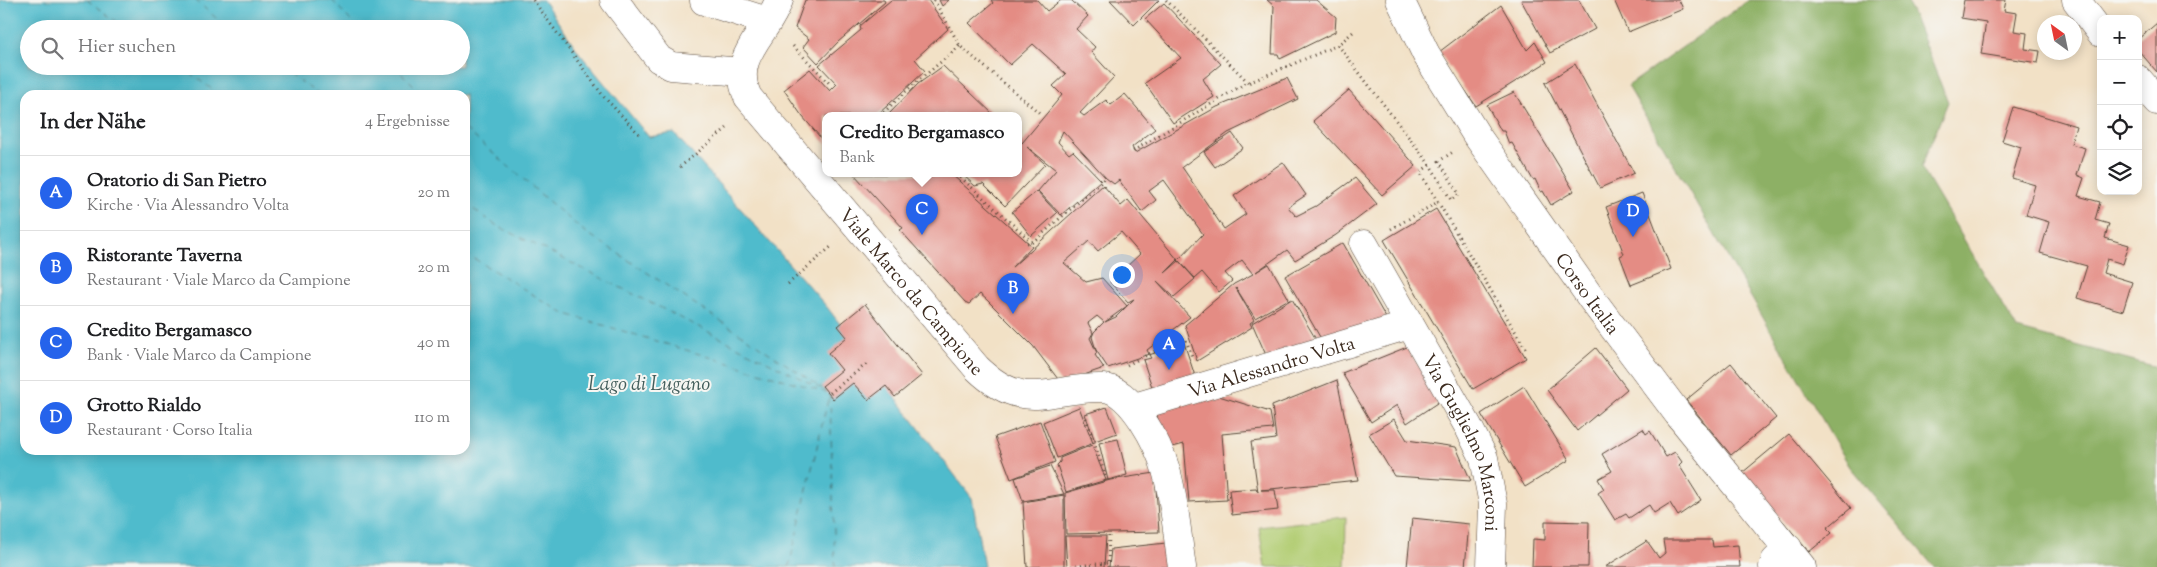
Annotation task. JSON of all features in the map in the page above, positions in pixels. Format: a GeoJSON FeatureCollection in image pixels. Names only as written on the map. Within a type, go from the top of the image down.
{"type":"FeatureCollection","features":[{"type":"Feature","properties":{"kind":"street"},"geometry":{"type":"LineString","coordinates":[[614,0],[659,58],[671,66],[742,72],[747,56],[773,11],[704,1]]}},
{"type":"Feature","properties":{"kind":"street"},"geometry":{"type":"LineString","coordinates":[[2076,0],[2097,28]]}},
{"type":"Feature","properties":{"kind":"street","name":"Corso Italia"},"geometry":{"type":"LineString","coordinates":[[1401,1],[1426,54],[1477,136],[1537,223],[1788,561]]}},
{"type":"Feature","properties":{"kind":"street","name":"Viale Marco da Campione"},"geometry":{"type":"LineString","coordinates":[[742,72],[742,84],[748,97],[977,368],[991,382],[1005,389],[1030,396],[1076,390]]}},
{"type":"Feature","properties":{"kind":"street"},"geometry":{"type":"LineString","coordinates":[[2142,84],[2157,101]]}},
{"type":"Feature","properties":{"kind":"street","name":"Via Guglielmo Marconi"},"geometry":{"type":"LineString","coordinates":[[1364,244],[1408,325],[1468,426],[1484,458],[1492,504],[1492,567]]}},
{"type":"Feature","properties":{"kind":"street","name":"Via Alessandro Volta"},"geometry":{"type":"LineString","coordinates":[[1135,407],[1408,325]]}},
{"type":"Feature","properties":{"kind":"street"},"geometry":{"type":"LineString","coordinates":[[1076,390],[1106,388],[1121,395],[1135,407],[1166,470],[1182,567]]}},
{"type":"Feature","properties":{"kind":"path"},"geometry":{"type":"LineString","coordinates":[[533,0],[604,97],[640,135]]}},
{"type":"Feature","properties":{"kind":"path"},"geometry":{"type":"LineString","coordinates":[[934,0],[960,46],[1042,115]]}},
{"type":"Feature","properties":{"kind":"path"},"geometry":{"type":"LineString","coordinates":[[1166,0],[1249,83]]}},
{"type":"Feature","properties":{"kind":"path"},"geometry":{"type":"LineString","coordinates":[[1133,151],[1249,83],[1338,45],[1353,32]]}},
{"type":"Feature","properties":{"kind":"path"},"geometry":{"type":"LineString","coordinates":[[1338,45],[1430,165],[1451,200],[1459,194],[1439,161]]}},
{"type":"Feature","properties":{"kind":"path"},"geometry":{"type":"LineString","coordinates":[[793,46],[830,84]]}},
{"type":"Feature","properties":{"kind":"path"},"geometry":{"type":"LineString","coordinates":[[885,112],[905,92],[960,46]]}},
{"type":"Feature","properties":{"kind":"path"},"geometry":{"type":"LineString","coordinates":[[680,167],[727,128]]}},
{"type":"Feature","properties":{"kind":"path"},"geometry":{"type":"LineString","coordinates":[[1430,165],[1420,172],[1527,352]]}},
{"type":"Feature","properties":{"kind":"path"},"geometry":{"type":"LineString","coordinates":[[960,177],[1033,242]]}},
{"type":"Feature","properties":{"kind":"path"},"geometry":{"type":"LineString","coordinates":[[1027,243],[1033,242],[1106,178]]}},
{"type":"Feature","properties":{"kind":"path"},"geometry":{"type":"LineString","coordinates":[[1364,244],[1438,202]]}},
{"type":"Feature","properties":{"kind":"path"},"geometry":{"type":"LineString","coordinates":[[788,284],[832,246]]}},
{"type":"Feature","properties":{"kind":"path"},"geometry":{"type":"LineString","coordinates":[[830,393],[869,362]]}},
{"type":"Feature","properties":{"kind":"path"},"geometry":{"type":"LineString","coordinates":[[1076,390],[1107,481]]}},
{"type":"Feature","properties":{"kind":"path"},"geometry":{"type":"LineString","coordinates":[[1066,567],[1108,565],[1109,533]]}},
{"type":"Feature","properties":{"kind":"green space"},"geometry":{"type":"Polygon","coordinates":[[[1749,0],[1907,0],[1948,102],[1921,167],[2017,329],[2157,367],[2157,567],[1934,567],[1850,467],[1628,86],[1749,0]]]}},
{"type":"Feature","properties":{"kind":"green space"},"geometry":{"type":"Polygon","coordinates":[[[1346,517],[1345,567],[1265,567],[1259,527],[1346,517]]]}},
{"type":"Feature","properties":{"kind":"water","name":"Lago di Lugano"},"geometry":{"type":"Polygon","coordinates":[[[0,0],[543,0],[580,54],[649,137],[674,133],[827,307],[972,498],[984,567],[0,567],[0,0]]]}},
{"type":"Feature","properties":{"kind":"building"},"geometry":{"type":"Polygon","coordinates":[[[805,0],[884,0],[885,2],[838,42],[818,63],[803,47],[809,39],[795,28],[805,0]]]}},
{"type":"Feature","properties":{"kind":"building"},"geometry":{"type":"Polygon","coordinates":[[[891,0],[928,0],[948,29],[915,59],[925,71],[880,112],[822,112],[822,139],[802,116],[784,90],[810,69],[830,91],[837,84],[819,65],[861,30],[860,26],[891,0]]]}},
{"type":"Feature","properties":{"kind":"building"},"geometry":{"type":"Polygon","coordinates":[[[939,0],[949,0],[942,6],[939,0]]]}},
{"type":"Feature","properties":{"kind":"building"},"geometry":{"type":"Polygon","coordinates":[[[991,0],[1037,0],[1047,11],[1061,0],[1071,0],[1088,16],[1076,29],[1095,47],[1091,52],[1114,77],[1080,113],[1084,116],[1106,100],[1111,105],[1125,94],[1155,129],[1132,147],[1135,153],[1217,107],[1287,78],[1298,99],[1228,133],[1182,167],[1224,229],[1246,214],[1234,196],[1283,162],[1306,195],[1288,207],[1296,216],[1316,206],[1355,178],[1377,204],[1336,235],[1295,260],[1287,250],[1256,272],[1269,264],[1289,299],[1255,318],[1236,288],[1254,320],[1250,323],[1252,327],[1197,361],[1185,325],[1234,284],[1253,274],[1242,260],[1225,273],[1232,281],[1219,292],[1202,272],[1195,278],[1180,262],[1195,279],[1174,297],[1157,281],[1190,317],[1147,350],[1149,354],[1108,368],[1096,350],[1092,337],[1094,332],[1104,322],[1097,316],[1088,323],[1093,333],[1090,338],[1097,353],[1095,355],[1104,368],[1061,383],[1033,346],[980,294],[969,304],[965,302],[900,230],[903,228],[857,177],[954,177],[1032,246],[1011,268],[1103,185],[1121,206],[1128,200],[1178,260],[1203,234],[1164,180],[1149,191],[1156,200],[1142,212],[1119,180],[1114,184],[1106,178],[1063,131],[1058,142],[1069,154],[1073,151],[1101,180],[1061,215],[1038,191],[1056,170],[1027,147],[1045,164],[1005,206],[983,184],[975,186],[965,177],[1022,177],[1022,143],[1062,95],[1053,86],[1066,74],[1033,44],[1010,65],[969,23],[993,3],[991,0]],[[1121,232],[1098,251],[1089,241],[1064,263],[1086,282],[1102,278],[1127,306],[1134,299],[1128,302],[1110,282],[1140,254],[1121,232]],[[1127,306],[1105,322],[1116,317],[1127,306]]]}},
{"type":"Feature","properties":{"kind":"building"},"geometry":{"type":"Polygon","coordinates":[[[1110,0],[1159,0],[1134,25],[1110,0]]]}},
{"type":"Feature","properties":{"kind":"building"},"geometry":{"type":"Polygon","coordinates":[[[1267,0],[1316,0],[1336,17],[1335,32],[1280,59],[1278,54],[1272,54],[1274,6],[1267,0]]]}},
{"type":"Feature","properties":{"kind":"building"},"geometry":{"type":"Polygon","coordinates":[[[1521,0],[1579,0],[1595,29],[1550,53],[1521,0]]]}},
{"type":"Feature","properties":{"kind":"building"},"geometry":{"type":"Polygon","coordinates":[[[1614,0],[1679,0],[1683,9],[1628,32],[1614,0]]]}},
{"type":"Feature","properties":{"kind":"building"},"geometry":{"type":"Polygon","coordinates":[[[1964,0],[2006,0],[2004,11],[2017,13],[2014,31],[2027,33],[2025,49],[2037,51],[2038,63],[1981,54],[1986,22],[1961,18],[1964,0]]]}},
{"type":"Feature","properties":{"kind":"building"},"geometry":{"type":"Polygon","coordinates":[[[1164,3],[1221,64],[1203,79],[1214,97],[1173,123],[1145,83],[1181,58],[1145,19],[1164,3]]]}},
{"type":"Feature","properties":{"kind":"building"},"geometry":{"type":"Polygon","coordinates":[[[1501,5],[1527,50],[1535,42],[1547,62],[1476,106],[1439,52],[1501,5]]]}},
{"type":"Feature","properties":{"kind":"building"},"geometry":{"type":"Polygon","coordinates":[[[2157,23],[2157,72],[2142,55],[2142,36],[2157,23]]]}},
{"type":"Feature","properties":{"kind":"building"},"geometry":{"type":"Polygon","coordinates":[[[1575,64],[1634,173],[1600,188],[1545,83],[1575,64]]]}},
{"type":"Feature","properties":{"kind":"building"},"geometry":{"type":"Polygon","coordinates":[[[943,66],[991,112],[891,112],[918,84],[943,66]]]}},
{"type":"Feature","properties":{"kind":"building"},"geometry":{"type":"Polygon","coordinates":[[[1349,90],[1416,166],[1382,195],[1313,121],[1349,90]]]}},
{"type":"Feature","properties":{"kind":"building"},"geometry":{"type":"Polygon","coordinates":[[[1514,92],[1574,191],[1551,205],[1543,191],[1541,192],[1535,179],[1533,180],[1512,143],[1509,144],[1504,131],[1501,131],[1487,105],[1514,92]]]}},
{"type":"Feature","properties":{"kind":"building"},"geometry":{"type":"Polygon","coordinates":[[[2013,107],[2076,126],[2071,144],[2085,148],[2077,175],[2084,178],[2078,196],[2100,202],[2095,220],[2109,224],[2105,238],[2129,245],[2123,264],[2107,259],[2103,273],[2132,282],[2123,311],[2077,298],[2087,266],[2040,253],[2049,222],[2026,215],[2035,185],[2012,178],[2021,147],[2002,141],[2013,107]]]}},
{"type":"Feature","properties":{"kind":"building"},"geometry":{"type":"Polygon","coordinates":[[[1232,133],[1243,148],[1215,167],[1204,152],[1232,133]]]}},
{"type":"Feature","properties":{"kind":"building"},"geometry":{"type":"Polygon","coordinates":[[[1037,191],[1057,213],[1031,236],[1012,212],[1037,191]]]}},
{"type":"Feature","properties":{"kind":"building"},"geometry":{"type":"Polygon","coordinates":[[[1642,193],[1671,269],[1631,285],[1620,256],[1624,254],[1606,207],[1642,193]]]}},
{"type":"Feature","properties":{"kind":"building"},"geometry":{"type":"Polygon","coordinates":[[[1436,209],[1526,358],[1473,389],[1384,240],[1436,209]]]}},
{"type":"Feature","properties":{"kind":"building"},"geometry":{"type":"Polygon","coordinates":[[[1343,243],[1386,318],[1324,344],[1285,276],[1343,243]]]}},
{"type":"Feature","properties":{"kind":"building"},"geometry":{"type":"Polygon","coordinates":[[[1292,299],[1317,341],[1269,362],[1252,323],[1292,299]]]}},
{"type":"Feature","properties":{"kind":"building"},"geometry":{"type":"Polygon","coordinates":[[[865,304],[922,375],[895,397],[886,386],[868,400],[853,383],[833,399],[822,386],[842,370],[828,353],[847,337],[838,326],[865,304]]]}},
{"type":"Feature","properties":{"kind":"building"},"geometry":{"type":"Polygon","coordinates":[[[1184,343],[1196,379],[1154,393],[1143,360],[1151,358],[1149,355],[1184,343]]]}},
{"type":"Feature","properties":{"kind":"building"},"geometry":{"type":"Polygon","coordinates":[[[1407,347],[1440,401],[1407,423],[1397,405],[1371,422],[1342,373],[1407,347]]]}},
{"type":"Feature","properties":{"kind":"building"},"geometry":{"type":"Polygon","coordinates":[[[1596,348],[1627,389],[1577,431],[1547,390],[1596,348]]]}},
{"type":"Feature","properties":{"kind":"building"},"geometry":{"type":"Polygon","coordinates":[[[1731,363],[1776,418],[1731,455],[1686,400],[1731,363]]]}},
{"type":"Feature","properties":{"kind":"building"},"geometry":{"type":"Polygon","coordinates":[[[1337,380],[1358,480],[1261,490],[1275,490],[1278,510],[1232,515],[1229,490],[1256,488],[1258,492],[1251,442],[1276,439],[1272,406],[1337,380]]]}},
{"type":"Feature","properties":{"kind":"building"},"geometry":{"type":"Polygon","coordinates":[[[1524,386],[1569,460],[1525,487],[1481,414],[1524,386]]]}},
{"type":"Feature","properties":{"kind":"building"},"geometry":{"type":"Polygon","coordinates":[[[1219,396],[1270,412],[1273,429],[1222,434],[1227,500],[1189,502],[1184,444],[1165,449],[1156,411],[1219,396]]]}},
{"type":"Feature","properties":{"kind":"building"},"geometry":{"type":"Polygon","coordinates":[[[1079,407],[1093,443],[1057,458],[1043,422],[1079,407]]]}},
{"type":"Feature","properties":{"kind":"building"},"geometry":{"type":"Polygon","coordinates":[[[1107,407],[1117,433],[1095,441],[1085,414],[1107,407]]]}},
{"type":"Feature","properties":{"kind":"building"},"geometry":{"type":"Polygon","coordinates":[[[1394,419],[1407,440],[1456,447],[1471,481],[1394,476],[1369,434],[1394,419]]]}},
{"type":"Feature","properties":{"kind":"building"},"geometry":{"type":"Polygon","coordinates":[[[1040,421],[1055,462],[1011,479],[995,437],[1040,421]]]}},
{"type":"Feature","properties":{"kind":"building"},"geometry":{"type":"Polygon","coordinates":[[[1643,429],[1646,434],[1650,431],[1666,457],[1675,452],[1682,462],[1679,465],[1701,500],[1678,516],[1670,503],[1654,513],[1649,505],[1629,518],[1626,514],[1615,520],[1598,493],[1604,489],[1598,479],[1612,471],[1602,454],[1643,429]]]}},
{"type":"Feature","properties":{"kind":"building"},"geometry":{"type":"Polygon","coordinates":[[[1789,434],[1851,508],[1827,528],[1832,533],[1809,552],[1742,473],[1789,434]]]}},
{"type":"Feature","properties":{"kind":"building"},"geometry":{"type":"Polygon","coordinates":[[[1118,439],[1127,475],[1108,480],[1099,443],[1118,439]]]}},
{"type":"Feature","properties":{"kind":"building"},"geometry":{"type":"Polygon","coordinates":[[[1092,445],[1106,480],[1066,492],[1057,465],[1060,462],[1060,458],[1092,445]]]}},
{"type":"Feature","properties":{"kind":"building"},"geometry":{"type":"Polygon","coordinates":[[[1050,466],[1064,494],[1023,501],[1015,478],[1050,466]]]}},
{"type":"Feature","properties":{"kind":"building"},"geometry":{"type":"Polygon","coordinates":[[[1155,473],[1159,532],[1066,534],[1065,493],[1110,480],[1155,473]]]}},
{"type":"Feature","properties":{"kind":"building"},"geometry":{"type":"Polygon","coordinates":[[[1064,495],[1064,566],[1027,567],[1023,502],[1064,495]]]}},
{"type":"Feature","properties":{"kind":"building"},"geometry":{"type":"Polygon","coordinates":[[[1412,518],[1469,524],[1465,567],[1407,567],[1412,518]]]}},
{"type":"Feature","properties":{"kind":"building"},"geometry":{"type":"Polygon","coordinates":[[[1545,521],[1589,522],[1588,567],[1532,567],[1533,539],[1545,540],[1545,521]]]}},
{"type":"Feature","properties":{"kind":"building"},"geometry":{"type":"Polygon","coordinates":[[[1065,536],[1106,536],[1104,567],[1067,567],[1065,536]]]}},
{"type":"Feature","properties":{"kind":"building"},"geometry":{"type":"Polygon","coordinates":[[[1663,540],[1712,540],[1713,547],[1738,545],[1740,567],[1605,567],[1647,541],[1659,558],[1665,553],[1663,540]]]}},
{"type":"Feature","properties":{"kind":"building"},"geometry":{"type":"Polygon","coordinates":[[[1166,543],[1170,567],[1109,567],[1111,549],[1166,543]]]}},
{"type":"Feature","properties":{"kind":"ferry route"},"geometry":{"type":"LineString","coordinates":[[87,0],[115,20]]}},
{"type":"Feature","properties":{"kind":"ferry route"},"geometry":{"type":"LineString","coordinates":[[195,0],[218,20]]}},
{"type":"Feature","properties":{"kind":"ferry route"},"geometry":{"type":"LineString","coordinates":[[332,0],[350,20]]}},
{"type":"Feature","properties":{"kind":"ferry route"},"geometry":{"type":"LineString","coordinates":[[192,75],[213,90]]}},
{"type":"Feature","properties":{"kind":"ferry route"},"geometry":{"type":"LineString","coordinates":[[292,75],[312,90]]}},
{"type":"Feature","properties":{"kind":"ferry route"},"geometry":{"type":"LineString","coordinates":[[403,75],[419,90]]}},
{"type":"Feature","properties":{"kind":"ferry route"},"geometry":{"type":"LineString","coordinates":[[470,133],[581,229],[827,391]]}},
{"type":"Feature","properties":{"kind":"ferry route"},"geometry":{"type":"LineString","coordinates":[[470,207],[494,224],[822,389]]}},
{"type":"Feature","properties":{"kind":"ferry route"},"geometry":{"type":"LineString","coordinates":[[470,256],[563,313],[829,393]]}},
{"type":"Feature","properties":{"kind":"ferry route"},"geometry":{"type":"LineString","coordinates":[[789,567],[829,395]]}},
{"type":"Feature","properties":{"kind":"ferry route"},"geometry":{"type":"LineString","coordinates":[[830,396],[835,567]]}},
{"type":"Feature","properties":{"kind":"place","name":"Credito Bergamasco"},"geometry":{"type":"Point","coordinates":[922,235]}},
{"type":"Feature","properties":{"kind":"place","name":"Grotto Rialdo"},"geometry":{"type":"Point","coordinates":[1633,237]}},
{"type":"Feature","properties":{"kind":"place","name":"Ristorante Taverna"},"geometry":{"type":"Point","coordinates":[1013,314]}},
{"type":"Feature","properties":{"kind":"place","name":"Oratorio di San Pietro"},"geometry":{"type":"Point","coordinates":[1169,370]}}]}
